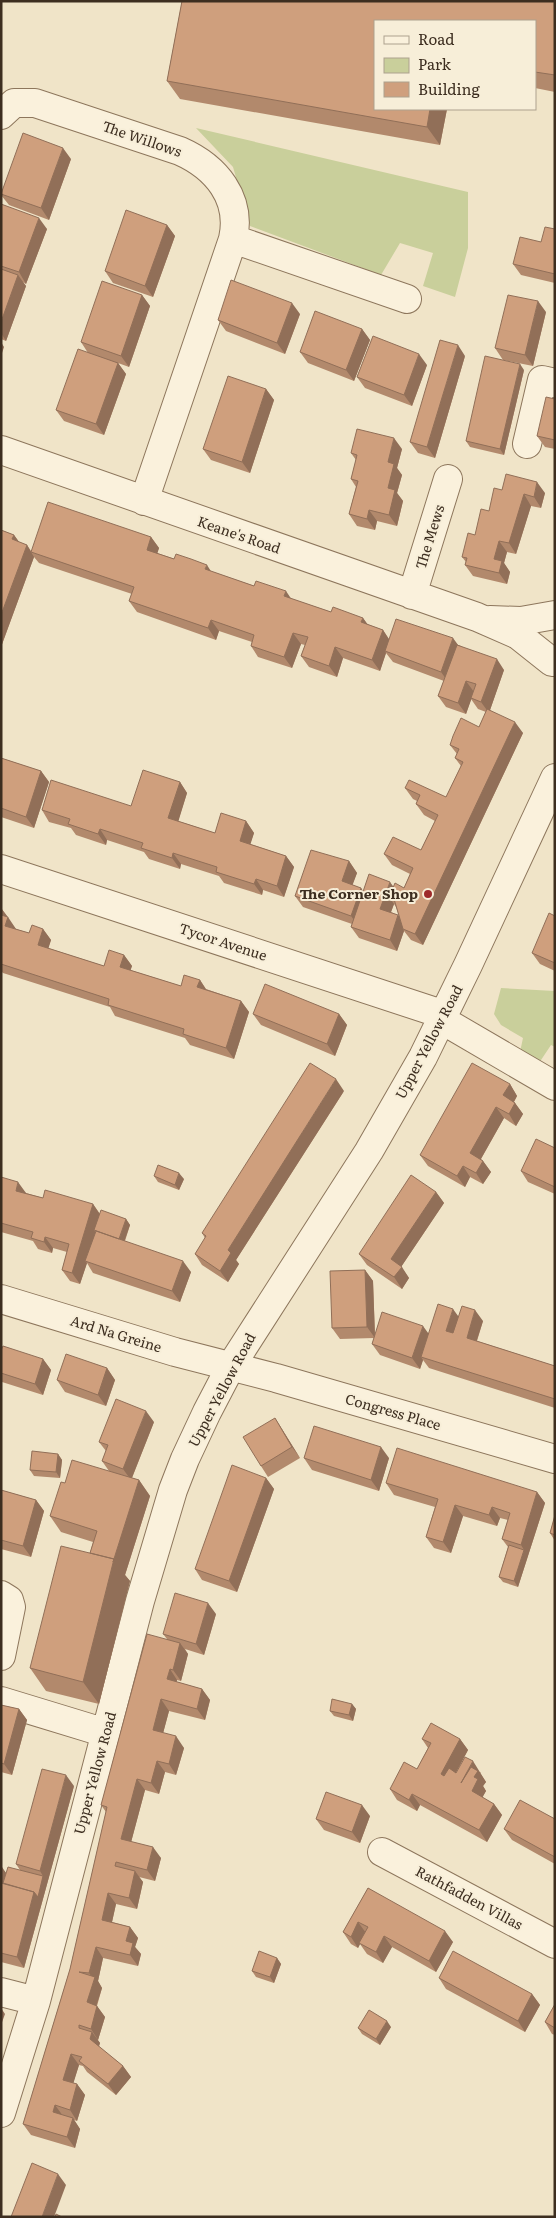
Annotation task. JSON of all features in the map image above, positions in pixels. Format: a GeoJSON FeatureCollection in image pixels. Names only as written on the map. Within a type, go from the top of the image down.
{"type":"FeatureCollection","features":[{"type":"Feature","properties":{"kind":"street","name":"The Willows"},"geometry":{"type":"LineString","coordinates":[[1,115],[14,103],[35,103],[180,151],[198,160],[215,174],[229,195],[236,217],[233,239],[144,501]]}},
{"type":"Feature","properties":{"kind":"street"},"geometry":{"type":"LineString","coordinates":[[233,239],[407,299]]}},
{"type":"Feature","properties":{"kind":"street"},"geometry":{"type":"LineString","coordinates":[[527,444],[542,380],[555,383]]}},
{"type":"Feature","properties":{"kind":"street","name":"Keane's Road"},"geometry":{"type":"LineString","coordinates":[[1,450],[477,618],[518,635],[553,664]]}},
{"type":"Feature","properties":{"kind":"street","name":"The Mews"},"geometry":{"type":"LineString","coordinates":[[412,595],[448,479]]}},
{"type":"Feature","properties":{"kind":"street","name":"Keane's Road"},"geometry":{"type":"LineString","coordinates":[[477,618],[515,621],[555,615]]}},
{"type":"Feature","properties":{"kind":"street"},"geometry":{"type":"LineString","coordinates":[[553,664],[547,644],[555,623]]}},
{"type":"Feature","properties":{"kind":"street","name":"Upper Yellow Road"},"geometry":{"type":"LineString","coordinates":[[1,2113],[36,2001],[106,1733],[173,1490],[203,1420],[232,1366],[369,1151],[443,1018],[555,778]]}},
{"type":"Feature","properties":{"kind":"street","name":"Tycor Avenue"},"geometry":{"type":"LineString","coordinates":[[1,869],[443,1018],[555,1086]]}},
{"type":"Feature","properties":{"kind":"street","name":"Ard Na Greine"},"geometry":{"type":"LineString","coordinates":[[1,1299],[175,1352],[232,1366]]}},
{"type":"Feature","properties":{"kind":"street","name":"Congress Place"},"geometry":{"type":"LineString","coordinates":[[232,1366],[555,1459]]}},
{"type":"Feature","properties":{"kind":"street"},"geometry":{"type":"LineString","coordinates":[[1,1595],[9,1600],[11,1608],[1,1656]]}},
{"type":"Feature","properties":{"kind":"street"},"geometry":{"type":"LineString","coordinates":[[1,1701],[106,1733]]}},
{"type":"Feature","properties":{"kind":"street","name":"Rathfadden Villas"},"geometry":{"type":"LineString","coordinates":[[382,1852],[555,1944]]}},
{"type":"Feature","properties":{"kind":"street"},"geometry":{"type":"LineString","coordinates":[[1,1992],[36,2001]]}},
{"type":"Feature","properties":{"kind":"green space"},"geometry":{"type":"Polygon","coordinates":[[[196,128],[468,192],[468,248],[455,297],[423,286],[433,253],[400,243],[381,275],[250,226],[233,167],[196,128]]]}},
{"type":"Feature","properties":{"kind":"green space"},"geometry":{"type":"Polygon","coordinates":[[[501,988],[555,991],[555,1047],[551,1045],[539,1063],[520,1052],[523,1038],[501,1025],[494,1014],[501,988]]]}},
{"type":"Feature","properties":{"kind":"building"},"geometry":{"type":"Polygon","coordinates":[[[182,1],[555,1],[555,75],[536,72],[536,20],[374,20],[374,110],[430,110],[427,127],[167,81],[182,1]]]}},
{"type":"Feature","properties":{"kind":"building"},"geometry":{"type":"Polygon","coordinates":[[[23,133],[63,148],[41,208],[1,194],[23,133]]]}},
{"type":"Feature","properties":{"kind":"building"},"geometry":{"type":"Polygon","coordinates":[[[1,204],[39,218],[19,272],[1,266],[1,204]]]}},
{"type":"Feature","properties":{"kind":"building"},"geometry":{"type":"Polygon","coordinates":[[[126,210],[167,225],[145,286],[105,271],[126,210]]]}},
{"type":"Feature","properties":{"kind":"building"},"geometry":{"type":"Polygon","coordinates":[[[545,227],[555,229],[555,274],[513,264],[520,237],[541,242],[545,227]]]}},
{"type":"Feature","properties":{"kind":"building"},"geometry":{"type":"Polygon","coordinates":[[[1,269],[18,275],[1,322],[1,269]]]}},
{"type":"Feature","properties":{"kind":"building"},"geometry":{"type":"Polygon","coordinates":[[[231,280],[292,303],[277,343],[218,320],[231,280]]]}},
{"type":"Feature","properties":{"kind":"building"},"geometry":{"type":"Polygon","coordinates":[[[102,281],[142,295],[121,356],[81,342],[102,281]]]}},
{"type":"Feature","properties":{"kind":"building"},"geometry":{"type":"Polygon","coordinates":[[[508,295],[538,301],[525,355],[495,348],[508,295]]]}},
{"type":"Feature","properties":{"kind":"building"},"geometry":{"type":"Polygon","coordinates":[[[315,311],[362,329],[346,370],[300,352],[315,311]]]}},
{"type":"Feature","properties":{"kind":"building"},"geometry":{"type":"Polygon","coordinates":[[[373,336],[419,354],[404,395],[357,377],[373,336]]]}},
{"type":"Feature","properties":{"kind":"building"},"geometry":{"type":"Polygon","coordinates":[[[440,340],[458,345],[427,447],[410,442],[440,340]]]}},
{"type":"Feature","properties":{"kind":"building"},"geometry":{"type":"Polygon","coordinates":[[[78,349],[118,363],[96,424],[56,410],[78,349]]]}},
{"type":"Feature","properties":{"kind":"building"},"geometry":{"type":"Polygon","coordinates":[[[485,356],[520,364],[500,449],[466,441],[485,356]]]}},
{"type":"Feature","properties":{"kind":"building"},"geometry":{"type":"Polygon","coordinates":[[[228,376],[266,389],[242,462],[203,449],[228,376]]]}},
{"type":"Feature","properties":{"kind":"building"},"geometry":{"type":"Polygon","coordinates":[[[546,397],[555,399],[555,440],[537,436],[546,397]]]}},
{"type":"Feature","properties":{"kind":"building"},"geometry":{"type":"Polygon","coordinates":[[[357,429],[394,438],[388,462],[394,464],[388,488],[395,490],[389,515],[369,510],[367,519],[349,514],[358,481],[351,479],[357,455],[351,453],[357,429]]]}},
{"type":"Feature","properties":{"kind":"building"},"geometry":{"type":"Polygon","coordinates":[[[506,474],[537,482],[534,497],[524,494],[509,543],[499,541],[494,559],[502,561],[499,573],[465,565],[467,558],[462,557],[468,533],[475,535],[481,509],[489,511],[494,488],[502,490],[506,474]]]}},
{"type":"Feature","properties":{"kind":"building"},"geometry":{"type":"Polygon","coordinates":[[[48,502],[151,537],[147,550],[174,559],[176,554],[207,565],[205,569],[254,586],[256,581],[286,591],[284,596],[331,612],[333,607],[363,618],[361,622],[383,630],[372,660],[335,647],[329,666],[301,656],[308,637],[293,633],[284,657],[251,646],[254,635],[211,620],[208,628],[129,601],[134,587],[31,552],[48,502]]]}},
{"type":"Feature","properties":{"kind":"building"},"geometry":{"type":"Polygon","coordinates":[[[1,530],[14,535],[12,539],[27,545],[1,615],[1,530]]]}},
{"type":"Feature","properties":{"kind":"building"},"geometry":{"type":"Polygon","coordinates":[[[396,619],[453,638],[441,672],[385,651],[396,619]]]}},
{"type":"Feature","properties":{"kind":"building"},"geometry":{"type":"Polygon","coordinates":[[[457,645],[497,659],[481,702],[471,698],[476,684],[466,681],[458,703],[438,696],[457,645]]]}},
{"type":"Feature","properties":{"kind":"building"},"geometry":{"type":"Polygon","coordinates":[[[487,709],[515,722],[415,934],[403,929],[394,899],[389,897],[395,883],[404,888],[413,868],[384,854],[393,837],[421,850],[438,815],[416,804],[420,795],[405,788],[409,780],[446,797],[463,762],[455,758],[459,749],[450,745],[461,718],[479,727],[487,709]]]}},
{"type":"Feature","properties":{"kind":"building"},"geometry":{"type":"Polygon","coordinates":[[[1,758],[41,771],[26,817],[1,808],[1,758]]]}},
{"type":"Feature","properties":{"kind":"building"},"geometry":{"type":"Polygon","coordinates":[[[143,770],[180,782],[168,818],[215,833],[221,813],[246,821],[240,841],[286,856],[277,886],[256,879],[254,884],[216,872],[217,867],[173,853],[172,858],[141,848],[143,843],[100,829],[98,834],[68,824],[70,819],[42,810],[51,780],[131,806],[143,770]]]}},
{"type":"Feature","properties":{"kind":"building"},"geometry":{"type":"Polygon","coordinates":[[[311,850],[349,861],[342,881],[361,888],[351,916],[295,896],[311,850]]]}},
{"type":"Feature","properties":{"kind":"building"},"geometry":{"type":"Polygon","coordinates":[[[369,874],[390,882],[380,909],[398,915],[390,940],[351,927],[369,874]]]}},
{"type":"Feature","properties":{"kind":"building"},"geometry":{"type":"Polygon","coordinates":[[[549,913],[555,916],[555,963],[532,953],[549,913]]]}},
{"type":"Feature","properties":{"kind":"building"},"geometry":{"type":"Polygon","coordinates":[[[1,915],[8,917],[5,926],[29,933],[32,925],[43,929],[38,945],[104,966],[109,950],[124,955],[120,967],[181,986],[184,975],[200,980],[197,987],[241,1001],[226,1048],[183,1034],[184,1029],[108,1005],[109,999],[1,964],[1,915]]]}},
{"type":"Feature","properties":{"kind":"building"},"geometry":{"type":"Polygon","coordinates":[[[265,984],[339,1014],[327,1044],[253,1014],[265,984]]]}},
{"type":"Feature","properties":{"kind":"building"},"geometry":{"type":"Polygon","coordinates":[[[310,1063],[336,1079],[228,1250],[231,1253],[220,1271],[195,1254],[206,1236],[202,1233],[310,1063]]]}},
{"type":"Feature","properties":{"kind":"building"},"geometry":{"type":"Polygon","coordinates":[[[472,1063],[510,1084],[503,1095],[515,1103],[509,1114],[496,1107],[470,1153],[483,1161],[476,1173],[463,1166],[457,1176],[420,1155],[472,1063]]]}},
{"type":"Feature","properties":{"kind":"building"},"geometry":{"type":"Polygon","coordinates":[[[536,1139],[555,1148],[555,1187],[521,1171],[536,1139]]]}},
{"type":"Feature","properties":{"kind":"building"},"geometry":{"type":"Polygon","coordinates":[[[158,1165],[179,1173],[175,1185],[154,1176],[158,1165]]]}},
{"type":"Feature","properties":{"kind":"building"},"geometry":{"type":"Polygon","coordinates":[[[411,1175],[436,1192],[391,1259],[402,1267],[394,1277],[359,1254],[411,1175]]]}},
{"type":"Feature","properties":{"kind":"building"},"geometry":{"type":"Polygon","coordinates":[[[1,1177],[18,1182],[16,1191],[43,1198],[45,1190],[93,1204],[72,1273],[62,1270],[69,1244],[45,1237],[44,1242],[31,1238],[33,1232],[1,1223],[1,1177]]]}},
{"type":"Feature","properties":{"kind":"building"},"geometry":{"type":"Polygon","coordinates":[[[101,1210],[126,1219],[119,1239],[94,1230],[101,1210]]]}},
{"type":"Feature","properties":{"kind":"building"},"geometry":{"type":"Polygon","coordinates":[[[96,1231],[183,1261],[172,1291],[85,1261],[96,1231]]]}},
{"type":"Feature","properties":{"kind":"building"},"geometry":{"type":"Polygon","coordinates":[[[365,1270],[367,1327],[332,1328],[330,1271],[365,1270]]]}},
{"type":"Feature","properties":{"kind":"building"},"geometry":{"type":"Polygon","coordinates":[[[438,1304],[453,1309],[446,1331],[453,1333],[462,1306],[475,1310],[467,1338],[555,1366],[555,1399],[421,1357],[438,1304]]]}},
{"type":"Feature","properties":{"kind":"building"},"geometry":{"type":"Polygon","coordinates":[[[382,1312],[423,1326],[412,1358],[372,1344],[382,1312]]]}},
{"type":"Feature","properties":{"kind":"building"},"geometry":{"type":"Polygon","coordinates":[[[3,1346],[43,1359],[35,1384],[1,1373],[1,1350],[3,1346]]]}},
{"type":"Feature","properties":{"kind":"building"},"geometry":{"type":"Polygon","coordinates":[[[66,1354],[107,1368],[98,1395],[57,1380],[66,1354]]]}},
{"type":"Feature","properties":{"kind":"building"},"geometry":{"type":"Polygon","coordinates":[[[116,1399],[146,1411],[123,1469],[102,1461],[108,1445],[99,1442],[116,1399]]]}},
{"type":"Feature","properties":{"kind":"building"},"geometry":{"type":"Polygon","coordinates":[[[275,1418],[292,1447],[261,1466],[243,1437],[275,1418]]]}},
{"type":"Feature","properties":{"kind":"building"},"geometry":{"type":"Polygon","coordinates":[[[314,1426],[381,1447],[371,1480],[304,1458],[314,1426]]]}},
{"type":"Feature","properties":{"kind":"building"},"geometry":{"type":"Polygon","coordinates":[[[397,1448],[537,1492],[521,1545],[502,1539],[510,1513],[492,1507],[489,1515],[455,1505],[443,1542],[426,1537],[438,1499],[386,1483],[397,1448]]]}},
{"type":"Feature","properties":{"kind":"building"},"geometry":{"type":"Polygon","coordinates":[[[32,1451],[58,1454],[56,1472],[30,1470],[32,1451]]]}},
{"type":"Feature","properties":{"kind":"building"},"geometry":{"type":"Polygon","coordinates":[[[72,1460],[139,1480],[114,1559],[90,1553],[97,1531],[50,1516],[61,1482],[65,1483],[72,1460]]]}},
{"type":"Feature","properties":{"kind":"building"},"geometry":{"type":"Polygon","coordinates":[[[232,1465],[266,1478],[229,1581],[195,1569],[232,1465]]]}},
{"type":"Feature","properties":{"kind":"building"},"geometry":{"type":"Polygon","coordinates":[[[1,1490],[36,1500],[23,1546],[1,1540],[1,1490]]]}},
{"type":"Feature","properties":{"kind":"building"},"geometry":{"type":"Polygon","coordinates":[[[555,1515],[555,1535],[550,1533],[555,1515]]]}},
{"type":"Feature","properties":{"kind":"building"},"geometry":{"type":"Polygon","coordinates":[[[509,1545],[524,1550],[514,1581],[499,1577],[509,1545]]]}},
{"type":"Feature","properties":{"kind":"building"},"geometry":{"type":"Polygon","coordinates":[[[61,1546],[114,1559],[83,1682],[30,1668],[61,1546]]]}},
{"type":"Feature","properties":{"kind":"building"},"geometry":{"type":"Polygon","coordinates":[[[175,1593],[208,1603],[196,1644],[163,1634],[175,1593]]]}},
{"type":"Feature","properties":{"kind":"building"},"geometry":{"type":"Polygon","coordinates":[[[147,1634],[180,1643],[173,1670],[170,1669],[167,1679],[202,1689],[197,1709],[161,1699],[153,1730],[176,1736],[169,1764],[157,1761],[151,1783],[137,1779],[121,1839],[153,1847],[147,1870],[116,1862],[115,1866],[135,1871],[129,1898],[108,1893],[102,1920],[130,1927],[126,1941],[133,1943],[130,1955],[96,1947],[89,1973],[79,1972],[95,1977],[87,2002],[97,2006],[91,2029],[79,2025],[79,2028],[92,2032],[90,2039],[123,2066],[108,2084],[79,2061],[82,2057],[71,2054],[63,2080],[77,2084],[70,2110],[55,2105],[53,2112],[73,2118],[67,2137],[23,2124],[70,1969],[107,1807],[101,1805],[147,1634]]]}},
{"type":"Feature","properties":{"kind":"building"},"geometry":{"type":"Polygon","coordinates":[[[332,1699],[352,1704],[349,1715],[330,1711],[332,1699]]]}},
{"type":"Feature","properties":{"kind":"building"},"geometry":{"type":"Polygon","coordinates":[[[1,1705],[19,1709],[4,1764],[1,1763],[1,1705]]]}},
{"type":"Feature","properties":{"kind":"building"},"geometry":{"type":"Polygon","coordinates":[[[431,1723],[460,1739],[441,1774],[444,1776],[449,1768],[456,1773],[465,1757],[473,1761],[461,1783],[471,1767],[478,1771],[474,1777],[478,1779],[472,1791],[494,1804],[479,1830],[412,1794],[409,1800],[390,1789],[404,1762],[417,1769],[431,1743],[422,1739],[431,1723]]]}},
{"type":"Feature","properties":{"kind":"building"},"geometry":{"type":"Polygon","coordinates":[[[42,1769],[66,1775],[40,1871],[16,1864],[42,1769]]]}},
{"type":"Feature","properties":{"kind":"building"},"geometry":{"type":"Polygon","coordinates":[[[326,1792],[362,1805],[352,1832],[316,1819],[326,1792]]]}},
{"type":"Feature","properties":{"kind":"building"},"geometry":{"type":"Polygon","coordinates":[[[520,1800],[555,1819],[555,1857],[504,1829],[520,1800]]]}},
{"type":"Feature","properties":{"kind":"building"},"geometry":{"type":"Polygon","coordinates":[[[8,1867],[43,1876],[38,1897],[34,1892],[3,1883],[8,1867]]]}},
{"type":"Feature","properties":{"kind":"building"},"geometry":{"type":"Polygon","coordinates":[[[1,1883],[34,1892],[17,1957],[1,1953],[1,1883]]]}},
{"type":"Feature","properties":{"kind":"building"},"geometry":{"type":"Polygon","coordinates":[[[368,1888],[445,1931],[429,1961],[384,1936],[376,1952],[359,1943],[368,1927],[358,1922],[351,1937],[343,1932],[368,1888]]]}},
{"type":"Feature","properties":{"kind":"building"},"geometry":{"type":"Polygon","coordinates":[[[259,1951],[277,1958],[270,1977],[252,1971],[259,1951]]]}},
{"type":"Feature","properties":{"kind":"building"},"geometry":{"type":"Polygon","coordinates":[[[453,1951],[532,1994],[518,2021],[439,1978],[453,1951]]]}},
{"type":"Feature","properties":{"kind":"building"},"geometry":{"type":"Polygon","coordinates":[[[555,2004],[555,2028],[545,2022],[555,2004]]]}},
{"type":"Feature","properties":{"kind":"building"},"geometry":{"type":"Polygon","coordinates":[[[369,2010],[387,2021],[376,2039],[358,2028],[369,2010]]]}},
{"type":"Feature","properties":{"kind":"building"},"geometry":{"type":"Polygon","coordinates":[[[32,2163],[58,2174],[42,2217],[11,2217],[32,2163]]]}},
{"type":"Feature","properties":{"kind":"place","name":"The Corner Shop"},"geometry":{"type":"Point","coordinates":[428,894]}}]}
